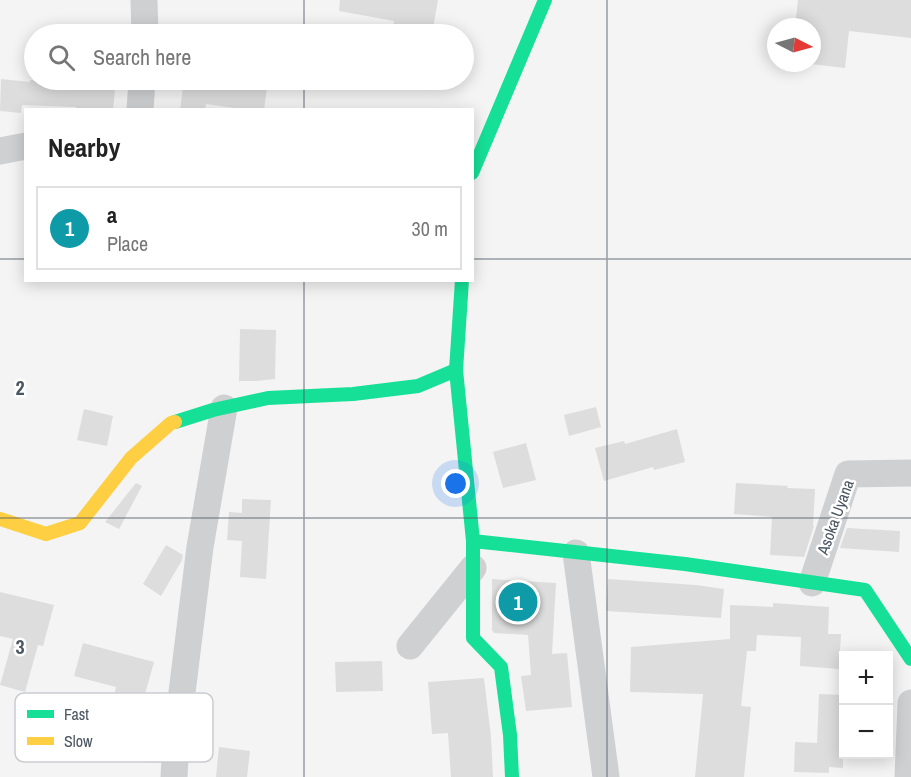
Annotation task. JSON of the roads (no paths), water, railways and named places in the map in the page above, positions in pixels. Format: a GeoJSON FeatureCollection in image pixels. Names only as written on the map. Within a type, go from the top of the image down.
{"type":"FeatureCollection","features":[{"type":"Feature","properties":{"kind":"street"},"geometry":{"type":"LineString","coordinates":[[144,0],[145,24]]}},
{"type":"Feature","properties":{"kind":"street"},"geometry":{"type":"LineString","coordinates":[[474,168],[545,0]]}},
{"type":"Feature","properties":{"kind":"street"},"geometry":{"type":"LineString","coordinates":[[140,108],[141,90]]}},
{"type":"Feature","properties":{"kind":"street"},"geometry":{"type":"LineString","coordinates":[[0,151],[24,146]]}},
{"type":"Feature","properties":{"kind":"street"},"geometry":{"type":"LineString","coordinates":[[462,282],[456,370],[473,541],[473,638],[501,668],[510,735],[512,777]]}},
{"type":"Feature","properties":{"kind":"street"},"geometry":{"type":"LineString","coordinates":[[0,519],[46,534],[80,523],[131,458],[171,423],[213,410],[268,398],[353,394],[418,386],[456,370]]}},
{"type":"Feature","properties":{"kind":"street"},"geometry":{"type":"LineString","coordinates":[[182,693],[200,547],[224,408]]}},
{"type":"Feature","properties":{"kind":"street","name":"Asoka Uyana"},"geometry":{"type":"LineString","coordinates":[[812,583],[848,474],[911,473]]}},
{"type":"Feature","properties":{"kind":"street"},"geometry":{"type":"LineString","coordinates":[[473,541],[685,564],[865,590],[911,659]]}},
{"type":"Feature","properties":{"kind":"street"},"geometry":{"type":"LineString","coordinates":[[576,553],[606,777]]}},
{"type":"Feature","properties":{"kind":"street"},"geometry":{"type":"LineString","coordinates":[[410,646],[472,568]]}},
{"type":"Feature","properties":{"kind":"street"},"geometry":{"type":"LineString","coordinates":[[908,777],[911,703]]}},
{"type":"Feature","properties":{"kind":"street"},"geometry":{"type":"LineString","coordinates":[[174,777],[175,762]]}},
{"type":"Feature","properties":{"kind":"place","name":"a"},"geometry":{"type":"Point","coordinates":[518,602]}}]}
